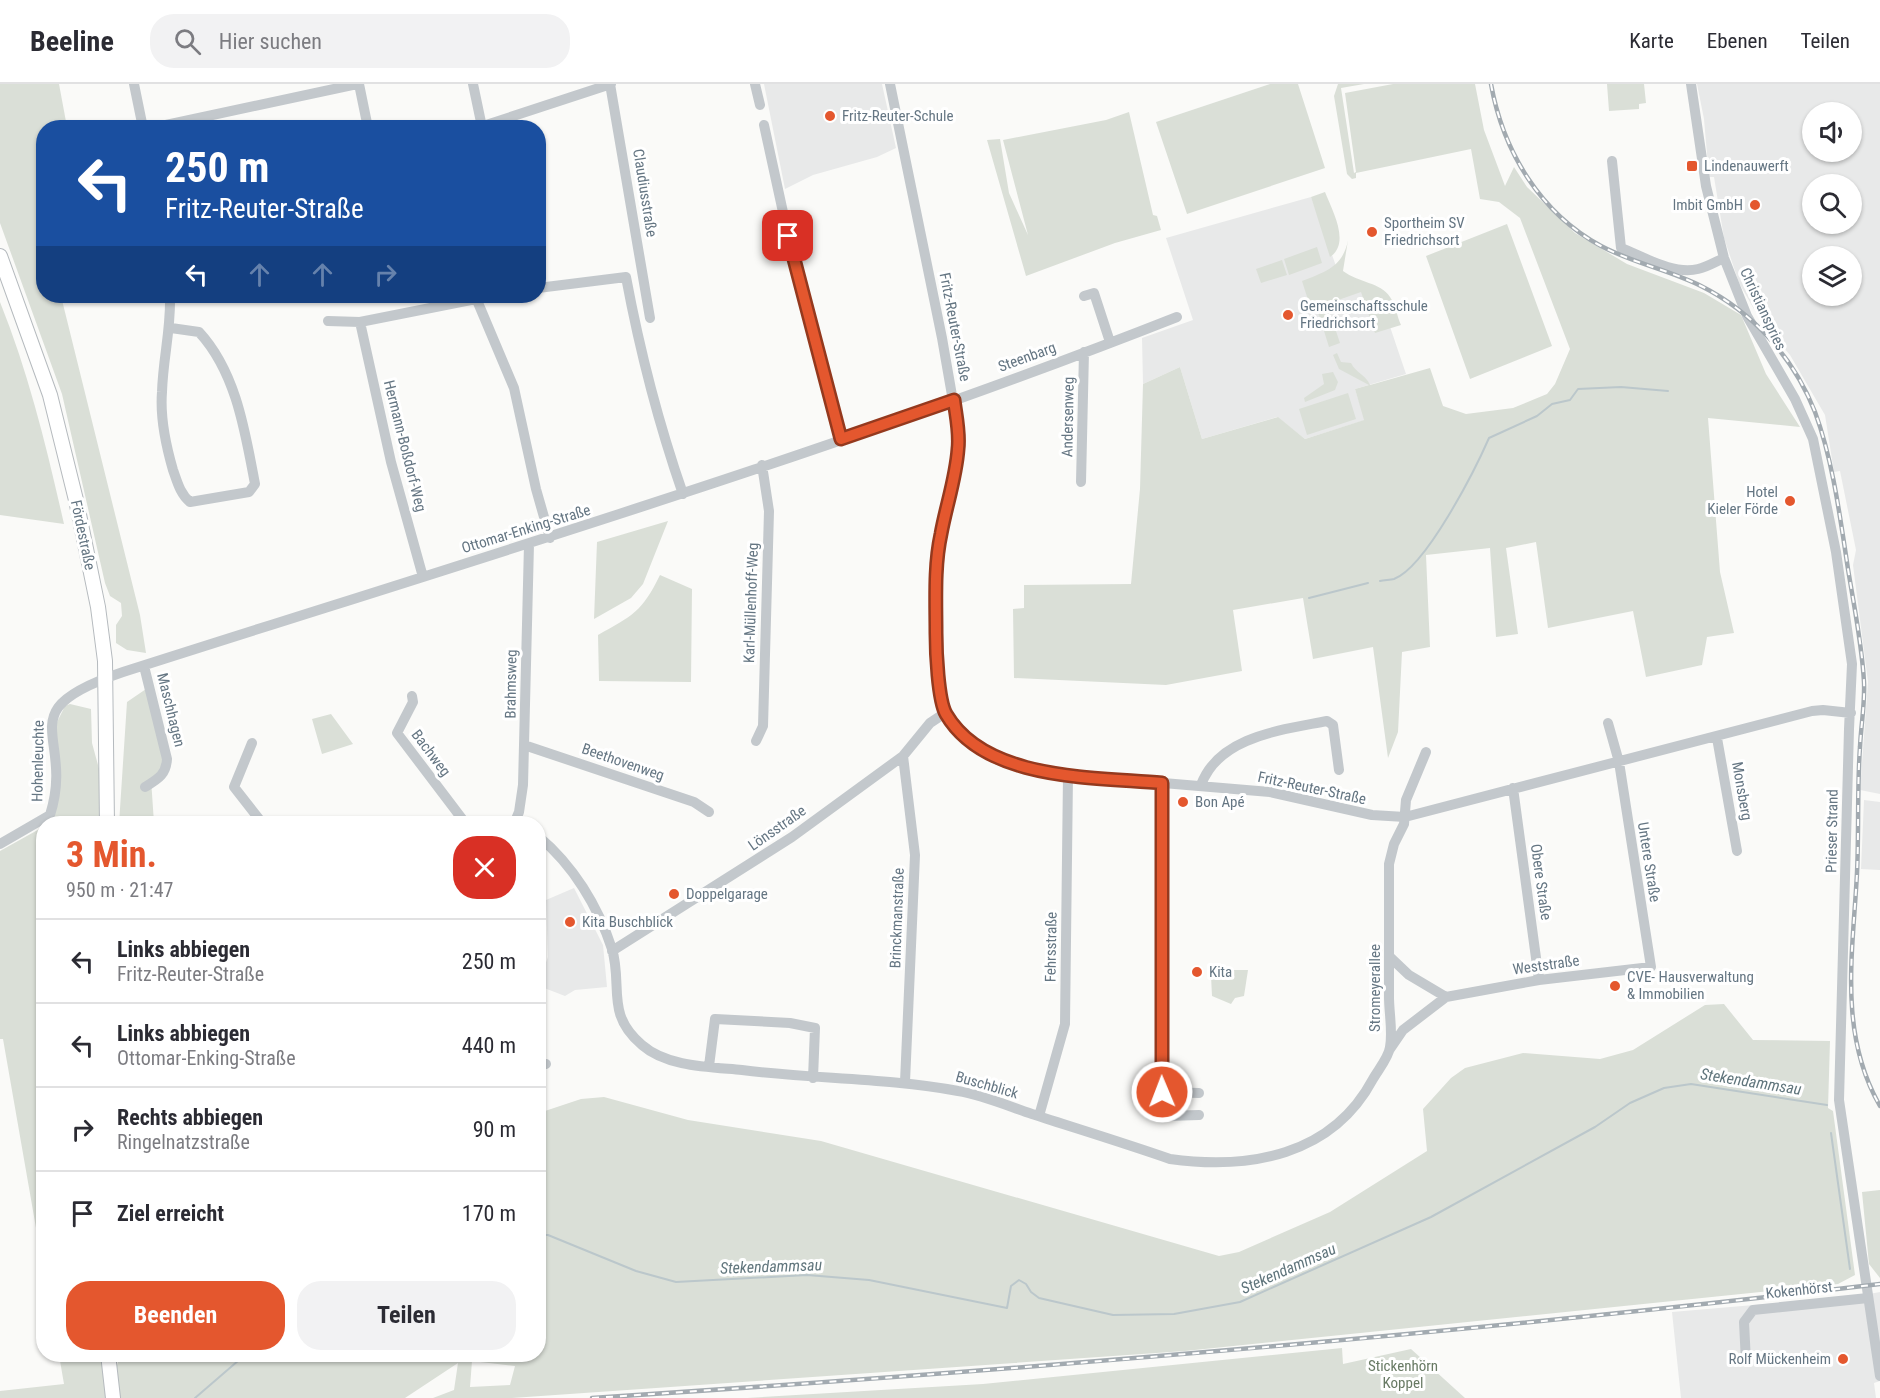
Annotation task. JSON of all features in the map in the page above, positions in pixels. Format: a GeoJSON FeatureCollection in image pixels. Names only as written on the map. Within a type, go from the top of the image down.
{"type":"FeatureCollection","features":[{"type":"Feature","properties":{"kind":"main road","name":"Fördestraße"},"geometry":{"type":"LineString","coordinates":[[0,256],[31,339],[63,445],[99,614],[108,772],[107,816]]}},
{"type":"Feature","properties":{"kind":"main road"},"geometry":{"type":"LineString","coordinates":[[109,1362],[113,1398]]}},
{"type":"Feature","properties":{"kind":"street"},"geometry":{"type":"LineString","coordinates":[[134,84],[141,120]]}},
{"type":"Feature","properties":{"kind":"street"},"geometry":{"type":"LineString","coordinates":[[189,120],[358,84],[366,120]]}},
{"type":"Feature","properties":{"kind":"street"},"geometry":{"type":"LineString","coordinates":[[473,84],[478,120]]}},
{"type":"Feature","properties":{"kind":"street"},"geometry":{"type":"LineString","coordinates":[[500,120],[610,84]]}},
{"type":"Feature","properties":{"kind":"street","name":"Claudiusstraße"},"geometry":{"type":"LineString","coordinates":[[610,84],[649,313],[632,310]]}},
{"type":"Feature","properties":{"kind":"street"},"geometry":{"type":"LineString","coordinates":[[755,84],[760,105]]}},
{"type":"Feature","properties":{"kind":"street","name":"Fritz-Reuter-Straße"},"geometry":{"type":"LineString","coordinates":[[890,84],[954,400],[958,449],[940,536],[936,600],[937,661],[945,713],[975,745],[998,760],[1029,769],[1068,775],[1270,792],[1372,815],[1405,817],[1717,738],[1812,711],[1851,713]]}},
{"type":"Feature","properties":{"kind":"street","name":"Christianspries"},"geometry":{"type":"LineString","coordinates":[[1691,84],[1706,186],[1724,258],[1747,316],[1776,369]]}},
{"type":"Feature","properties":{"kind":"street"},"geometry":{"type":"LineString","coordinates":[[764,125],[793,258],[841,439]]}},
{"type":"Feature","properties":{"kind":"street"},"geometry":{"type":"LineString","coordinates":[[1612,161],[1621,248],[1665,266],[1686,271],[1700,269],[1724,258]]}},
{"type":"Feature","properties":{"kind":"street"},"geometry":{"type":"LineString","coordinates":[[546,287],[626,277],[659,426],[683,494]]}},
{"type":"Feature","properties":{"kind":"street"},"geometry":{"type":"LineString","coordinates":[[1084,296],[1094,293],[1110,342]]}},
{"type":"Feature","properties":{"kind":"street"},"geometry":{"type":"LineString","coordinates":[[170,303],[171,328],[164,360],[162,401],[169,455],[179,488],[190,502],[249,492],[255,484],[249,452],[231,383],[215,349],[199,332],[171,328]]}},
{"type":"Feature","properties":{"kind":"street"},"geometry":{"type":"LineString","coordinates":[[328,321],[360,322],[452,303]]}},
{"type":"Feature","properties":{"kind":"street"},"geometry":{"type":"LineString","coordinates":[[478,303],[514,388],[536,489],[550,538]]}},
{"type":"Feature","properties":{"kind":"street","name":"Steenbarg"},"geometry":{"type":"LineString","coordinates":[[954,400],[1177,317]]}},
{"type":"Feature","properties":{"kind":"street","name":"Hermann-Boßdorf-Weg"},"geometry":{"type":"LineString","coordinates":[[360,322],[391,462],[423,577]]}},
{"type":"Feature","properties":{"kind":"street","name":"Andersenweg"},"geometry":{"type":"LineString","coordinates":[[1081,482],[1084,352]]}},
{"type":"Feature","properties":{"kind":"street","name":"Prieser Strand"},"geometry":{"type":"LineString","coordinates":[[1776,369],[1809,427],[1820,467],[1836,552],[1852,664],[1839,1100],[1872,1302],[1880,1376]]}},
{"type":"Feature","properties":{"kind":"street","name":"Ottomar-Enking-Straße"},"geometry":{"type":"LineString","coordinates":[[104,679],[550,538],[954,400]]}},
{"type":"Feature","properties":{"kind":"street","name":"Karl-Müllenhoff-Weg"},"geometry":{"type":"LineString","coordinates":[[756,741],[763,726],[769,511],[762,465]]}},
{"type":"Feature","properties":{"kind":"street","name":"Brahmsweg"},"geometry":{"type":"LineString","coordinates":[[517,816],[522,791],[524,745],[529,544]]}},
{"type":"Feature","properties":{"kind":"street","name":"Maschhagen"},"geometry":{"type":"LineString","coordinates":[[144,666],[167,759],[167,769],[163,776],[146,787]]}},
{"type":"Feature","properties":{"kind":"street","name":"Hohenleuchte"},"geometry":{"type":"LineString","coordinates":[[48,816],[55,787],[52,735],[54,712],[70,694],[104,679]]}},
{"type":"Feature","properties":{"kind":"street","name":"Bachweg"},"geometry":{"type":"LineString","coordinates":[[412,696],[413,702],[398,733],[460,816]]}},
{"type":"Feature","properties":{"kind":"street","name":"Lönsstraße"},"geometry":{"type":"LineString","coordinates":[[612,951],[750,866],[903,756],[930,723],[945,713]]}},
{"type":"Feature","properties":{"kind":"street"},"geometry":{"type":"LineString","coordinates":[[1201,785],[1207,770],[1218,756],[1236,746],[1280,730],[1327,721],[1333,725],[1339,770]]}},
{"type":"Feature","properties":{"kind":"street","name":"Untere Straße"},"geometry":{"type":"LineString","coordinates":[[1608,723],[1618,762],[1651,967]]}},
{"type":"Feature","properties":{"kind":"street","name":"Monsberg"},"geometry":{"type":"LineString","coordinates":[[1717,738],[1737,851]]}},
{"type":"Feature","properties":{"kind":"street"},"geometry":{"type":"LineString","coordinates":[[252,743],[234,787],[257,816]]}},
{"type":"Feature","properties":{"kind":"street","name":"Beethovenweg"},"geometry":{"type":"LineString","coordinates":[[524,745],[694,802],[709,812]]}},
{"type":"Feature","properties":{"kind":"street","name":"Stromeyerallee"},"geometry":{"type":"LineString","coordinates":[[1148,1151],[1170,1159],[1201,1163],[1244,1163],[1271,1158],[1295,1149],[1321,1134],[1351,1112],[1362,1100],[1390,1049],[1389,864],[1405,817],[1406,800],[1426,752]]}},
{"type":"Feature","properties":{"kind":"street","name":"Brinckmanstraße"},"geometry":{"type":"LineString","coordinates":[[903,756],[915,855],[906,1082]]}},
{"type":"Feature","properties":{"kind":"street","name":"Fehrsstraße"},"geometry":{"type":"LineString","coordinates":[[1039,1116],[1065,1024],[1068,775]]}},
{"type":"Feature","properties":{"kind":"street"},"geometry":{"type":"LineString","coordinates":[[1162,783],[1162,1092],[1168,1116],[1199,1115]]}},
{"type":"Feature","properties":{"kind":"street","name":"Obere Straße"},"geometry":{"type":"LineString","coordinates":[[1513,788],[1539,981]]}},
{"type":"Feature","properties":{"kind":"street","name":"Hohenleuchte"},"geometry":{"type":"LineString","coordinates":[[0,844],[36,823]]}},
{"type":"Feature","properties":{"kind":"street","name":"Buschblick"},"geometry":{"type":"LineString","coordinates":[[546,843],[555,850],[587,894],[612,951],[616,1006],[623,1022],[641,1044],[674,1060],[709,1066],[813,1078],[906,1082],[962,1091],[1148,1151]]}},
{"type":"Feature","properties":{"kind":"street"},"geometry":{"type":"LineString","coordinates":[[1389,956],[1409,975],[1446,997]]}},
{"type":"Feature","properties":{"kind":"street","name":"Weststraße"},"geometry":{"type":"LineString","coordinates":[[1390,1049],[1403,1030],[1446,997],[1539,981],[1651,967]]}},
{"type":"Feature","properties":{"kind":"street"},"geometry":{"type":"LineString","coordinates":[[709,1066],[715,1019],[790,1023],[815,1028],[813,1078]]}},
{"type":"Feature","properties":{"kind":"street"},"geometry":{"type":"LineString","coordinates":[[1162,1092],[1199,1093]]}},
{"type":"Feature","properties":{"kind":"street","name":"Kokenhörst"},"geometry":{"type":"LineString","coordinates":[[1746,1362],[1743,1322],[1753,1310],[1872,1302]]}},
{"type":"Feature","properties":{"kind":"shaded area","name":"Fritz-Reuter-Schule"},"geometry":{"type":"Polygon","coordinates":[[[764,84],[882,84],[896,148],[877,157],[813,175],[785,189],[764,84]]]}},
{"type":"Feature","properties":{"kind":"shaded area"},"geometry":{"type":"Polygon","coordinates":[[[1697,84],[1880,84],[1880,794],[1860,790],[1868,682],[1853,565],[1856,550],[1840,471],[1834,472],[1825,415],[1790,355],[1762,323],[1739,283],[1724,238],[1714,177],[1709,177],[1704,119],[1697,84]]]}},
{"type":"Feature","properties":{"kind":"shaded area","name":"Gemeinschaftsschule Friedrichsort"},"geometry":{"type":"Polygon","coordinates":[[[1311,197],[1340,277],[1370,287],[1384,309],[1406,374],[1355,389],[1365,420],[1305,439],[1277,417],[1202,439],[1180,367],[1143,384],[1142,338],[1193,320],[1166,238],[1311,197]]]}},
{"type":"Feature","properties":{"kind":"shaded area"},"geometry":{"type":"Polygon","coordinates":[[[1864,800],[1880,802],[1880,870],[1861,869],[1864,800]]]}},
{"type":"Feature","properties":{"kind":"shaded area","name":"Kita Buschblick"},"geometry":{"type":"Polygon","coordinates":[[[574,888],[603,945],[607,987],[575,990],[565,996],[546,989],[548,957],[546,900],[574,888]]]}},
{"type":"Feature","properties":{"kind":"shaded area"},"geometry":{"type":"Polygon","coordinates":[[[1880,1292],[1880,1381],[1874,1383],[1876,1398],[1681,1398],[1672,1312],[1858,1296],[1880,1292]]]}},
{"type":"Feature","properties":{"kind":"green space"},"geometry":{"type":"Polygon","coordinates":[[[0,84],[59,84],[66,120],[36,120],[36,303],[63,303],[140,615],[146,653],[127,650],[116,643],[116,625],[122,616],[121,603],[110,596],[105,583],[62,394],[0,223],[0,84]]]}},
{"type":"Feature","properties":{"kind":"green space"},"geometry":{"type":"Polygon","coordinates":[[[1270,84],[1298,84],[1325,168],[1187,214],[1156,122],[1270,84]]]}},
{"type":"Feature","properties":{"kind":"green space"},"geometry":{"type":"Polygon","coordinates":[[[1338,84],[1364,84],[1341,88],[1354,173],[1356,172],[1345,93],[1393,84],[1475,84],[1484,130],[1505,186],[1514,167],[1527,187],[1575,233],[1627,264],[1704,293],[1741,315],[1766,374],[1800,427],[1708,418],[1720,572],[1734,633],[1707,637],[1702,665],[1646,677],[1633,611],[1548,628],[1536,542],[1506,548],[1518,634],[1496,637],[1490,548],[1426,555],[1430,647],[1402,652],[1398,732],[1388,758],[1373,647],[1313,659],[1303,598],[1233,610],[1242,671],[1166,685],[1014,678],[1013,609],[1024,608],[1024,585],[1131,584],[1140,489],[1143,384],[1180,367],[1202,439],[1278,417],[1305,439],[1364,420],[1355,389],[1369,385],[1339,369],[1333,355],[1337,353],[1341,362],[1351,363],[1370,385],[1430,368],[1443,406],[1466,414],[1513,408],[1547,394],[1555,384],[1570,349],[1520,218],[1499,202],[1480,199],[1471,149],[1356,173],[1356,178],[1352,179],[1347,174],[1334,96],[1338,84]]]}},
{"type":"Feature","properties":{"kind":"green space"},"geometry":{"type":"Polygon","coordinates":[[[1607,84],[1644,84],[1646,103],[1639,104],[1639,109],[1609,111],[1607,84]]]}},
{"type":"Feature","properties":{"kind":"green space"},"geometry":{"type":"Polygon","coordinates":[[[1129,112],[1153,215],[1157,216],[1161,230],[1115,243],[1026,276],[987,140],[1000,139],[1009,193],[1028,235],[1003,140],[1106,120],[1129,112]]]}},
{"type":"Feature","properties":{"kind":"green space"},"geometry":{"type":"Polygon","coordinates":[[[1325,192],[1338,226],[1339,235],[1336,251],[1330,257],[1311,197],[1325,192]]]}},
{"type":"Feature","properties":{"kind":"green space"},"geometry":{"type":"Polygon","coordinates":[[[1507,224],[1552,346],[1470,379],[1426,256],[1507,224]]]}},
{"type":"Feature","properties":{"kind":"green space"},"geometry":{"type":"Polygon","coordinates":[[[1348,240],[1343,271],[1386,292],[1394,304],[1401,325],[1375,333],[1361,292],[1327,304],[1340,343],[1329,347],[1319,315],[1309,303],[1302,281],[1332,267],[1342,257],[1348,240]]]}},
{"type":"Feature","properties":{"kind":"green space"},"geometry":{"type":"Polygon","coordinates":[[[1317,247],[1322,263],[1289,275],[1284,259],[1317,247]]]}},
{"type":"Feature","properties":{"kind":"green space"},"geometry":{"type":"Polygon","coordinates":[[[1282,260],[1287,275],[1261,283],[1256,269],[1282,260]]]}},
{"type":"Feature","properties":{"kind":"green space"},"geometry":{"type":"Polygon","coordinates":[[[0,302],[29,384],[64,524],[0,515],[0,302]]]}},
{"type":"Feature","properties":{"kind":"green space"},"geometry":{"type":"Polygon","coordinates":[[[1333,372],[1338,382],[1335,390],[1305,402],[1304,398],[1324,384],[1322,374],[1333,372]]]}},
{"type":"Feature","properties":{"kind":"green space"},"geometry":{"type":"Polygon","coordinates":[[[1348,393],[1356,419],[1307,435],[1299,409],[1348,393]]]}},
{"type":"Feature","properties":{"kind":"green space"},"geometry":{"type":"Polygon","coordinates":[[[668,521],[643,584],[631,598],[594,619],[597,542],[668,521]]]}},
{"type":"Feature","properties":{"kind":"green space"},"geometry":{"type":"Polygon","coordinates":[[[660,575],[692,589],[691,682],[599,681],[598,635],[635,612],[648,597],[660,575]]]}},
{"type":"Feature","properties":{"kind":"green space"},"geometry":{"type":"Polygon","coordinates":[[[146,689],[163,753],[163,767],[151,779],[154,816],[120,816],[127,702],[146,689]]]}},
{"type":"Feature","properties":{"kind":"green space"},"geometry":{"type":"Polygon","coordinates":[[[70,704],[91,709],[92,743],[101,776],[100,816],[54,816],[57,722],[65,706],[70,704]]]}},
{"type":"Feature","properties":{"kind":"green space"},"geometry":{"type":"Polygon","coordinates":[[[331,714],[353,744],[322,754],[312,719],[331,714]]]}},
{"type":"Feature","properties":{"kind":"green space"},"geometry":{"type":"Polygon","coordinates":[[[36,831],[36,1228],[3,1039],[0,1039],[0,851],[36,831]]]}},
{"type":"Feature","properties":{"kind":"green space"},"geometry":{"type":"Polygon","coordinates":[[[1233,970],[1248,970],[1244,996],[1235,998],[1231,1004],[1212,996],[1211,976],[1233,976],[1233,970]]]}},
{"type":"Feature","properties":{"kind":"green space"},"geometry":{"type":"Polygon","coordinates":[[[1724,1004],[1753,1040],[1830,1041],[1828,1108],[1833,1111],[1855,1275],[1838,1284],[1185,1351],[512,1398],[433,1398],[454,1390],[458,1363],[405,1398],[0,1398],[0,1391],[64,1384],[60,1362],[102,1362],[102,1366],[106,1369],[116,1368],[118,1362],[472,1362],[470,1387],[510,1385],[515,1366],[481,1362],[546,1362],[546,1111],[581,1099],[604,1097],[688,1120],[821,1141],[1219,1256],[1239,1252],[1330,1212],[1427,1151],[1423,1109],[1451,1078],[1465,1068],[1523,1053],[1600,1059],[1633,1050],[1705,1005],[1724,1004]]]}},
{"type":"Feature","properties":{"kind":"green space"},"geometry":{"type":"Polygon","coordinates":[[[1880,1190],[1880,1278],[1869,1264],[1862,1192],[1880,1190]]]}},
{"type":"Feature","properties":{"kind":"green space","name":"Stickenhörn Koppel"},"geometry":{"type":"Polygon","coordinates":[[[1342,1348],[1343,1364],[1411,1349],[1465,1398],[747,1398],[983,1384],[1342,1348]]]}},
{"type":"Feature","properties":{"kind":"waterway"},"geometry":{"type":"LineString","coordinates":[[1380,581],[1394,579],[1407,571],[1434,538],[1473,472],[1489,438],[1537,416],[1552,404],[1570,400],[1578,389],[1621,387],[1668,391]]}},
{"type":"Feature","properties":{"kind":"waterway"},"geometry":{"type":"LineString","coordinates":[[1309,598],[1368,583]]}},
{"type":"Feature","properties":{"kind":"waterway","name":"Stekendammsau"},"geometry":{"type":"LineString","coordinates":[[546,1235],[636,1271],[676,1282],[807,1275],[869,1280],[1007,1308],[1011,1286],[1019,1280],[1039,1298],[1113,1315],[1174,1314],[1240,1302],[1431,1217],[1595,1127],[1630,1103],[1664,1088],[1691,1084],[1827,1105]]}},
{"type":"Feature","properties":{"kind":"waterway"},"geometry":{"type":"LineString","coordinates":[[1831,1133],[1850,1269]]}},
{"type":"Feature","properties":{"kind":"waterway","name":"Stekendammsau"},"geometry":{"type":"LineString","coordinates":[[195,1398],[237,1362]]}},
{"type":"Feature","properties":{"kind":"railway"},"geometry":{"type":"LineString","coordinates":[[1491,84],[1497,109],[1515,156],[1528,178],[1560,216],[1601,246],[1689,280],[1738,309],[1770,338],[1783,355],[1796,373],[1815,412],[1827,450],[1835,489],[1863,668],[1864,698],[1859,763],[1858,857],[1851,992],[1858,1050],[1867,1078],[1880,1106]]}},
{"type":"Feature","properties":{"kind":"railway"},"geometry":{"type":"LineString","coordinates":[[592,1398],[914,1376],[1237,1350],[1559,1319],[1880,1284]]}},
{"type":"Feature","properties":{"kind":"place","name":"Fritz-Reuter-Schule"},"geometry":{"type":"Point","coordinates":[830,116]}},
{"type":"Feature","properties":{"kind":"place","name":"Lindenauwerft"},"geometry":{"type":"Point","coordinates":[1692,166]}},
{"type":"Feature","properties":{"kind":"place","name":"lmbit GmbH"},"geometry":{"type":"Point","coordinates":[1755,205]}},
{"type":"Feature","properties":{"kind":"place","name":"Sportheim SV Friedrichsort"},"geometry":{"type":"Point","coordinates":[1372,232]}},
{"type":"Feature","properties":{"kind":"place","name":"Gemeinschaftsschule Friedrichsort"},"geometry":{"type":"Point","coordinates":[1288,315]}},
{"type":"Feature","properties":{"kind":"place","name":"Hotel Kieler Förde"},"geometry":{"type":"Point","coordinates":[1790,501]}},
{"type":"Feature","properties":{"kind":"place","name":"Bon Apé"},"geometry":{"type":"Point","coordinates":[1183,802]}},
{"type":"Feature","properties":{"kind":"place","name":"Doppelgarage"},"geometry":{"type":"Point","coordinates":[674,894]}},
{"type":"Feature","properties":{"kind":"place","name":"Kita Buschblick"},"geometry":{"type":"Point","coordinates":[570,922]}},
{"type":"Feature","properties":{"kind":"place","name":"Kita"},"geometry":{"type":"Point","coordinates":[1197,972]}},
{"type":"Feature","properties":{"kind":"place","name":"CVE- Hausverwaltung & Immobilien"},"geometry":{"type":"Point","coordinates":[1615,986]}},
{"type":"Feature","properties":{"kind":"place","name":"Rolf Mückenheim"},"geometry":{"type":"Point","coordinates":[1843,1359]}},
{"type":"Feature","properties":{"kind":"route"},"geometry":{"type":"LineString","coordinates":[[788,236],[841,439],[954,400],[958,449],[940,536],[936,600],[937,661],[945,713],[975,745],[998,760],[1029,769],[1068,775],[1162,783],[1162,1092]]}}]}
